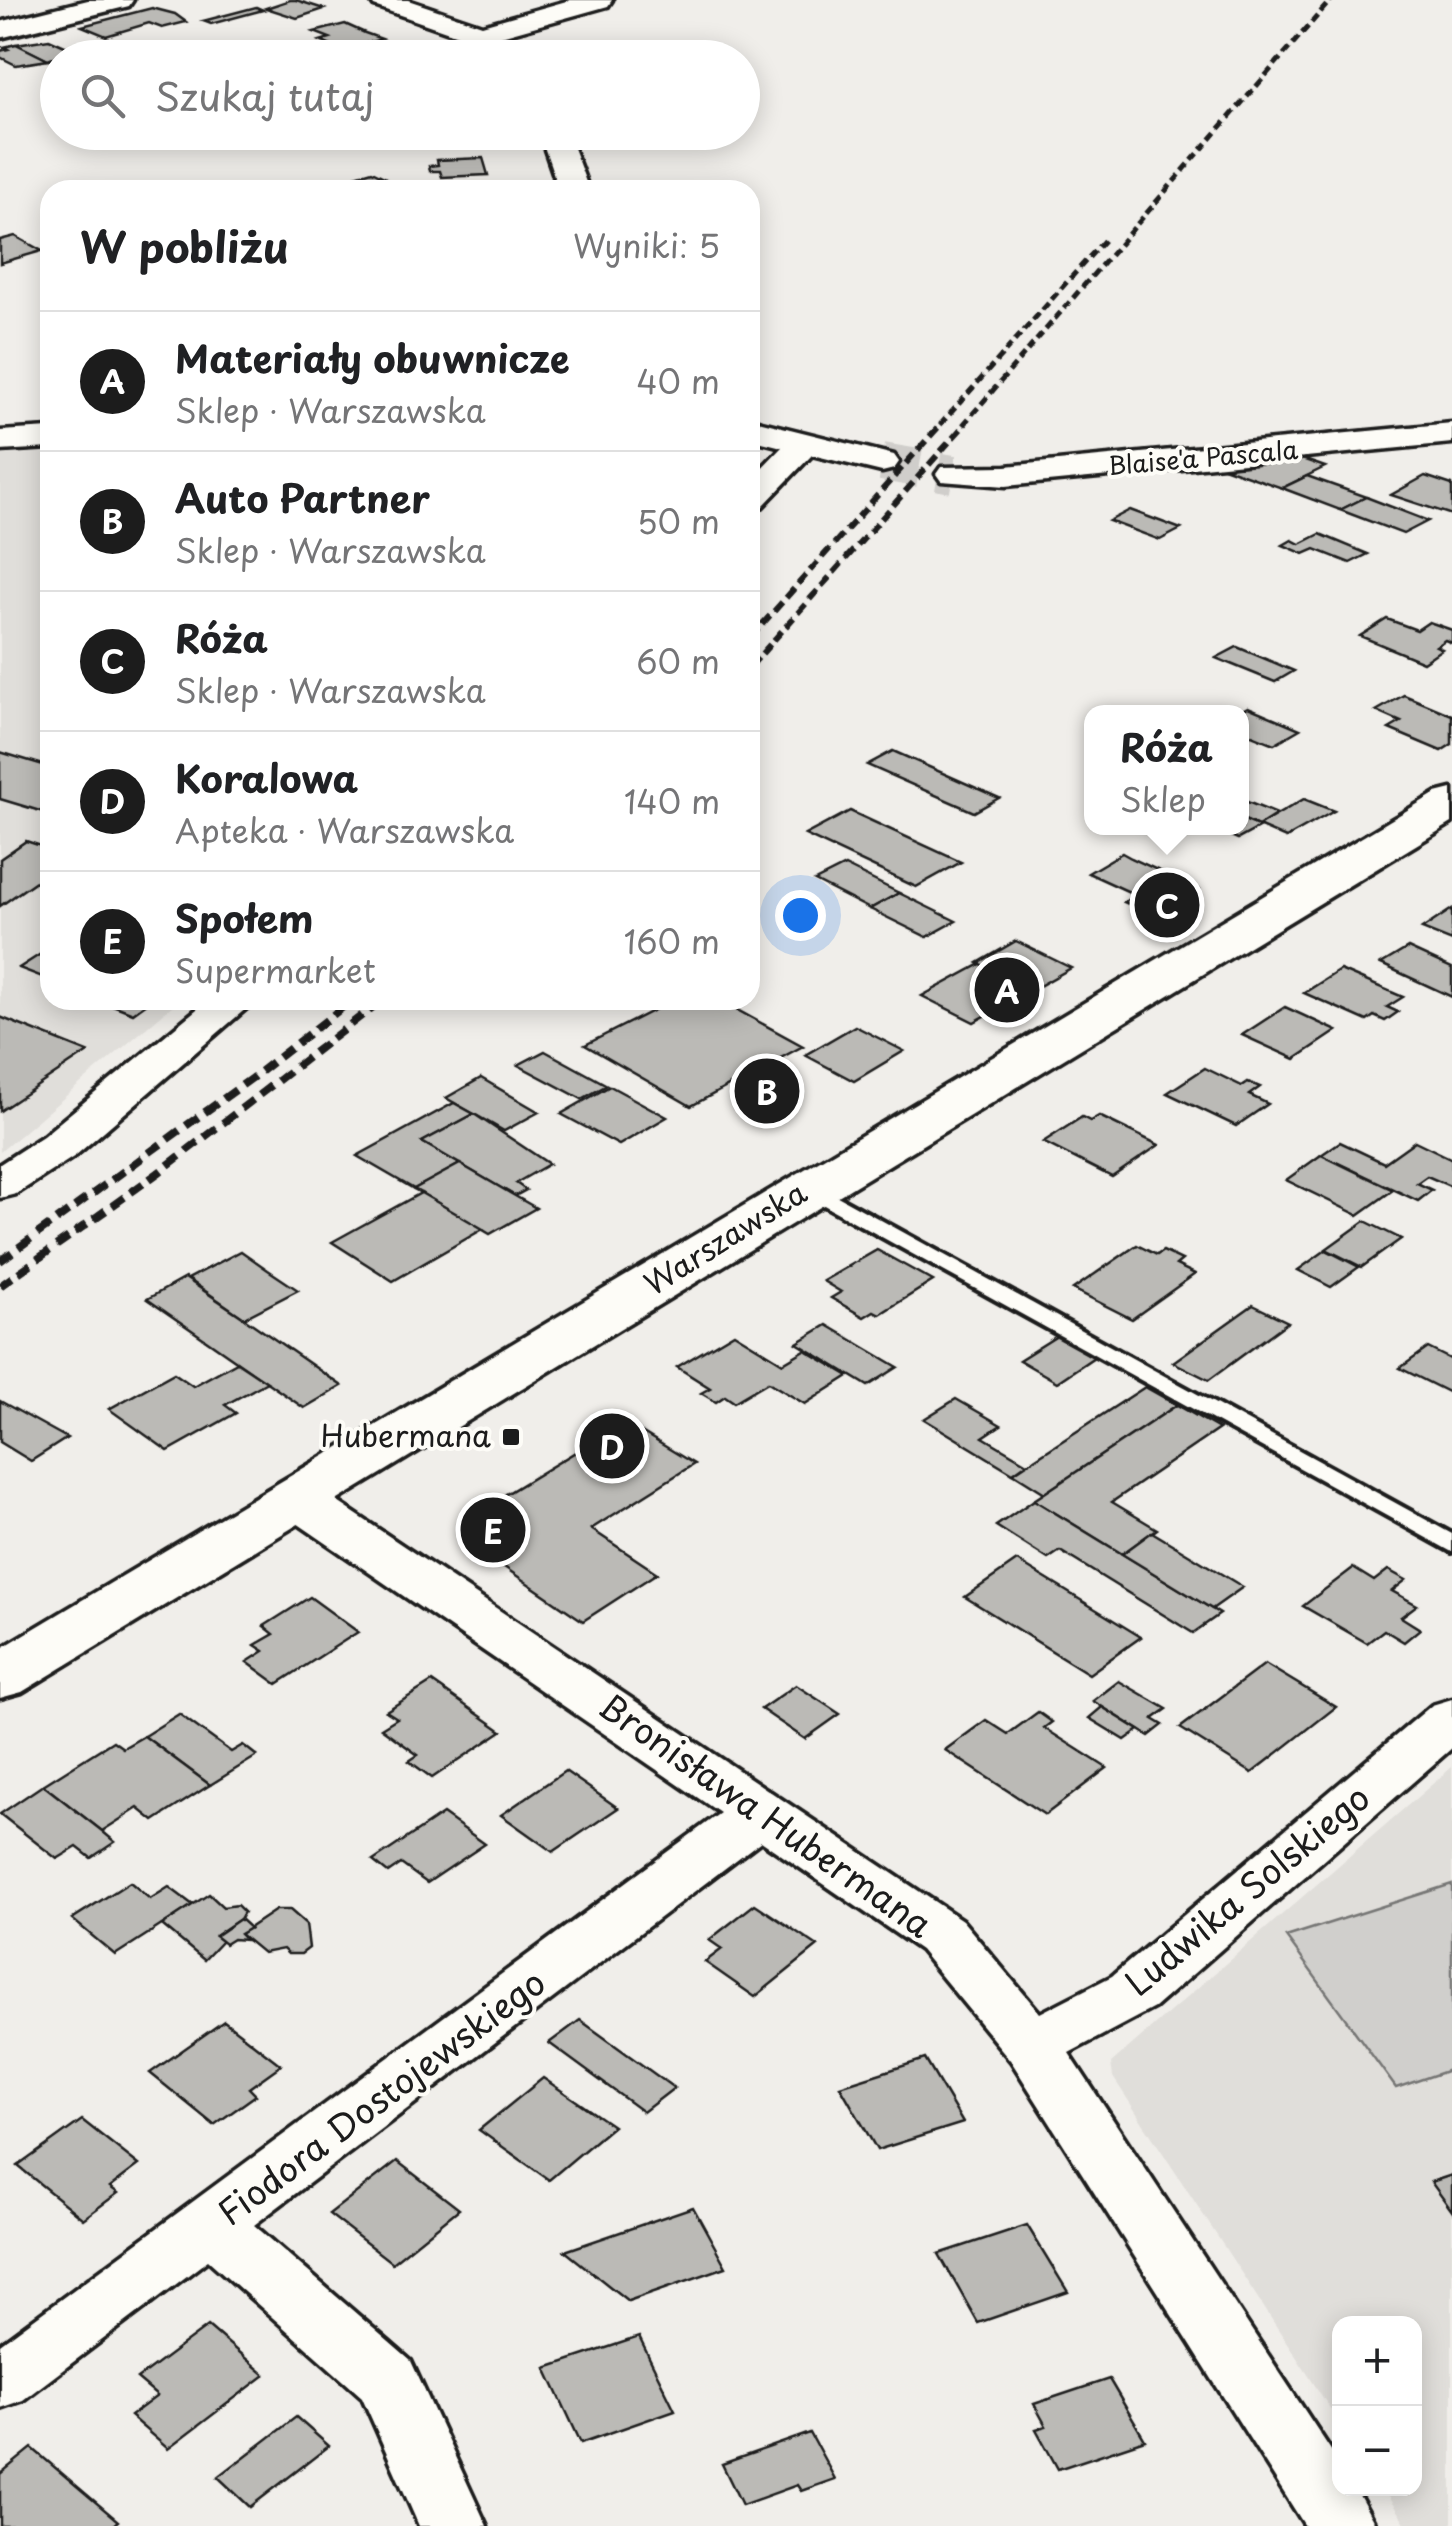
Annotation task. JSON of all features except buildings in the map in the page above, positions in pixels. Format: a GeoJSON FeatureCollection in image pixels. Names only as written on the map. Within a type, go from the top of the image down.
{"type":"FeatureCollection","features":[{"type":"Feature","properties":{"kind":"main road","name":"Warszawska"},"geometry":{"type":"LineString","coordinates":[[0,1677],[1452,803]]}},
{"type":"Feature","properties":{"kind":"street"},"geometry":{"type":"LineString","coordinates":[[0,30],[120,0]]}},
{"type":"Feature","properties":{"kind":"street"},"geometry":{"type":"LineString","coordinates":[[383,0],[488,40]]}},
{"type":"Feature","properties":{"kind":"street"},"geometry":{"type":"LineString","coordinates":[[480,34],[558,4],[599,0]]}},
{"type":"Feature","properties":{"kind":"street"},"geometry":{"type":"LineString","coordinates":[[560,150],[571,180]]}},
{"type":"Feature","properties":{"kind":"street"},"geometry":{"type":"LineString","coordinates":[[760,432],[882,462]]}},
{"type":"Feature","properties":{"kind":"street","name":"Blaise'a Pascala"},"geometry":{"type":"LineString","coordinates":[[953,474],[1006,476],[1452,433]]}},
{"type":"Feature","properties":{"kind":"street"},"geometry":{"type":"LineString","coordinates":[[0,440],[40,438]]}},
{"type":"Feature","properties":{"kind":"street"},"geometry":{"type":"LineString","coordinates":[[760,490],[803,445]]}},
{"type":"Feature","properties":{"kind":"street"},"geometry":{"type":"LineString","coordinates":[[0,1184],[59,1146],[222,1010]]}},
{"type":"Feature","properties":{"kind":"street","name":"Bronisława Hubermana"},"geometry":{"type":"LineString","coordinates":[[296,1498],[940,1935],[1032,2045],[1342,2526]]}},
{"type":"Feature","properties":{"kind":"street","name":"Ludwika Solskiego"},"geometry":{"type":"LineString","coordinates":[[1032,2045],[1132,1992],[1452,1718]]}},
{"type":"Feature","properties":{"kind":"street","name":"Fiodora Dostojewskiego"},"geometry":{"type":"LineString","coordinates":[[0,2381],[761,1812]]}},
{"type":"Feature","properties":{"kind":"street"},"geometry":{"type":"LineString","coordinates":[[212,2226],[388,2380],[452,2526]]}},
{"type":"Feature","properties":{"kind":"lane"},"geometry":{"type":"LineString","coordinates":[[810,1188],[1452,1544]]}},
{"type":"Feature","properties":{"kind":"shaded area"},"geometry":{"type":"Polygon","coordinates":[[[40,447],[40,1010],[167,1010],[0,1152],[0,449],[40,447]]]}},
{"type":"Feature","properties":{"kind":"shaded area"},"geometry":{"type":"Polygon","coordinates":[[[1452,1767],[1452,2526],[1407,2526],[1388,2496],[1422,2496],[1422,2316],[1332,2316],[1332,2411],[1113,2077],[1111,2063],[1452,1767]]]}},
{"type":"Feature","properties":{"kind":"shaded area"},"geometry":{"type":"Polygon","coordinates":[[[1452,1884],[1452,2069],[1396,2088],[1286,1937],[1452,1884]]]}},
{"type":"Feature","properties":{"kind":"tunnel"},"geometry":{"type":"LineString","coordinates":[[882,462],[953,474]]}},
{"type":"Feature","properties":{"kind":"railway"},"geometry":{"type":"LineString","coordinates":[[963,425],[1331,0]]}},
{"type":"Feature","properties":{"kind":"railway"},"geometry":{"type":"LineString","coordinates":[[940,425],[1107,237]]}},
{"type":"Feature","properties":{"kind":"railway"},"geometry":{"type":"LineString","coordinates":[[760,627],[942,423]]}},
{"type":"Feature","properties":{"kind":"railway"},"geometry":{"type":"LineString","coordinates":[[760,656],[966,423]]}},
{"type":"Feature","properties":{"kind":"railway"},"geometry":{"type":"LineString","coordinates":[[0,1261],[339,1010]]}},
{"type":"Feature","properties":{"kind":"railway"},"geometry":{"type":"LineString","coordinates":[[0,1286],[158,1173],[369,1010]]}},
{"type":"Feature","properties":{"kind":"place","name":"Róża"},"geometry":{"type":"Point","coordinates":[1167,905]}},
{"type":"Feature","properties":{"kind":"place","name":"Materiały obuwnicze"},"geometry":{"type":"Point","coordinates":[1007,990]}},
{"type":"Feature","properties":{"kind":"place","name":"Auto Partner"},"geometry":{"type":"Point","coordinates":[767,1091]}},
{"type":"Feature","properties":{"kind":"place","name":"Hubermana"},"geometry":{"type":"Point","coordinates":[511,1437]}},
{"type":"Feature","properties":{"kind":"place","name":"Koralowa"},"geometry":{"type":"Point","coordinates":[612,1446]}},
{"type":"Feature","properties":{"kind":"place","name":"Społem"},"geometry":{"type":"Point","coordinates":[493,1530]}}]}
